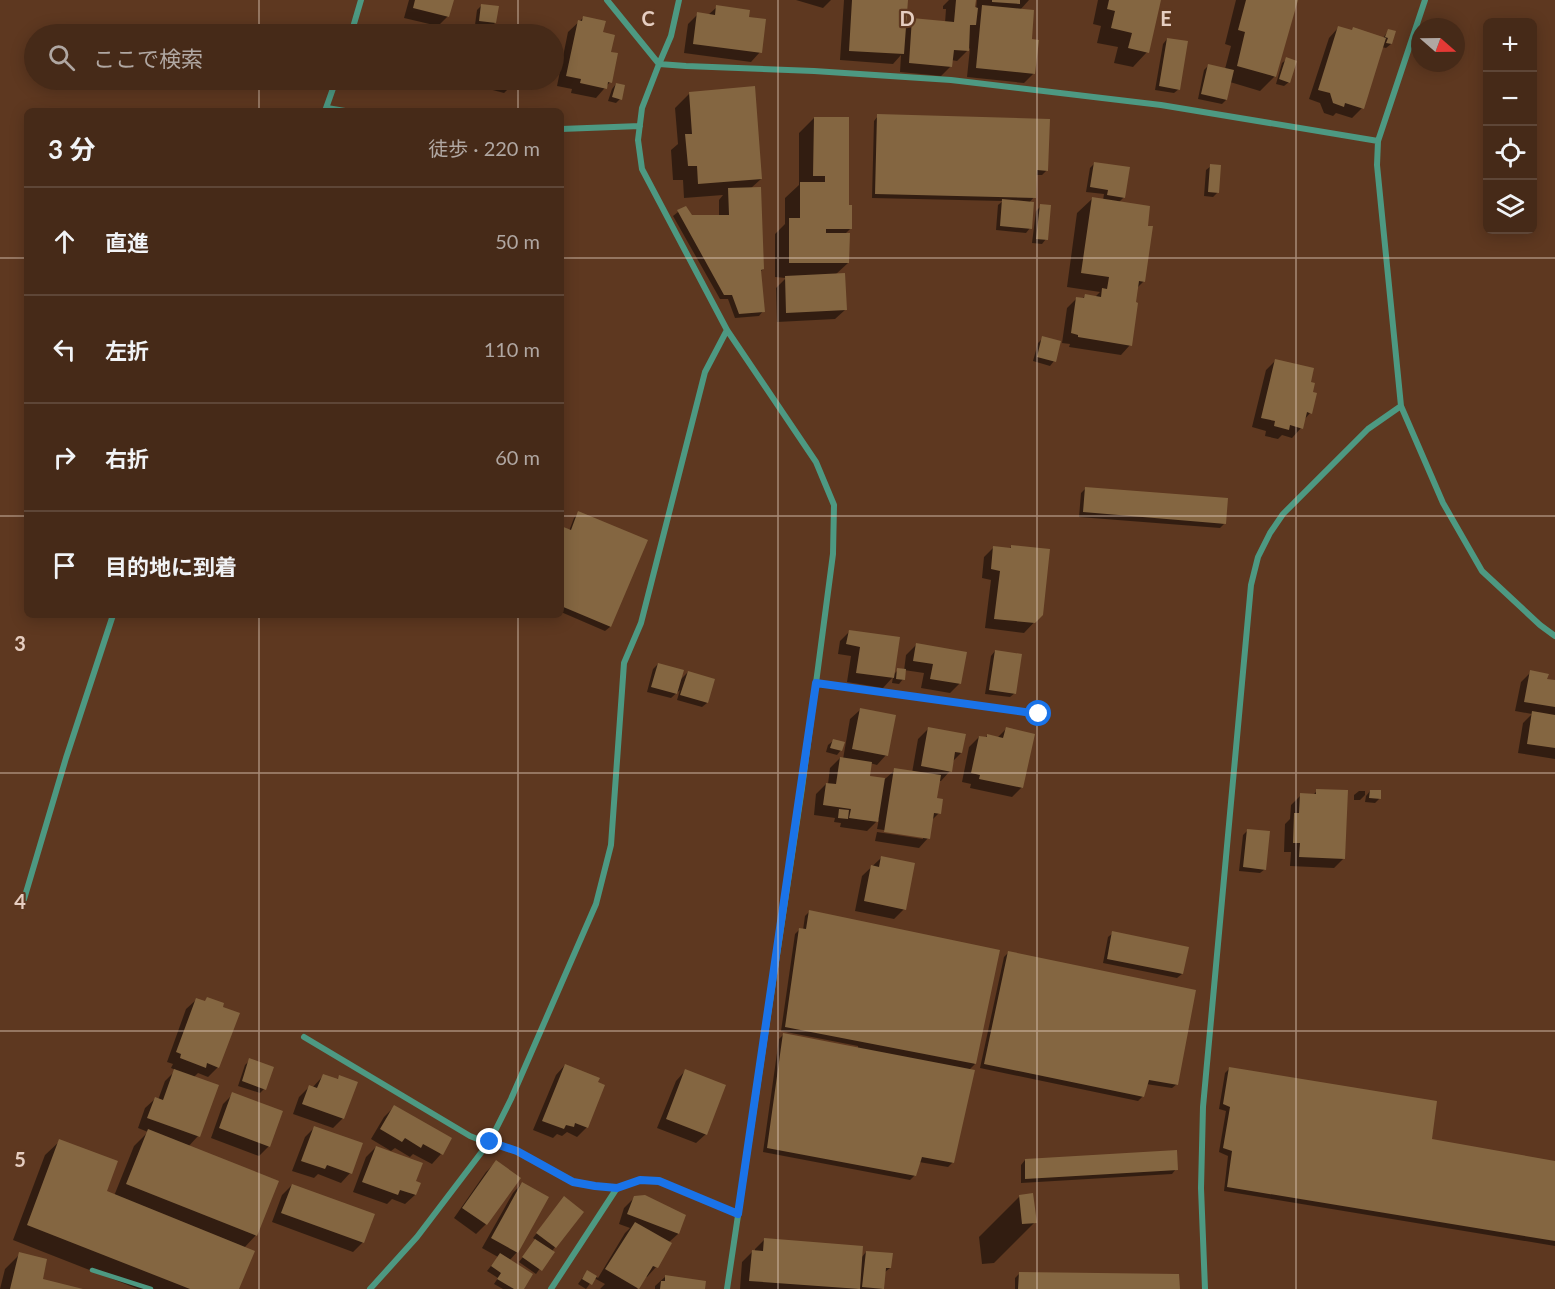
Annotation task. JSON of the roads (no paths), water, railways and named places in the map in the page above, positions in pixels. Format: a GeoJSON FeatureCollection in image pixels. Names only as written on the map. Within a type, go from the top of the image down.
{"type":"FeatureCollection","features":[{"type":"Feature","properties":{"kind":"street"},"geometry":{"type":"LineString","coordinates":[[354,24],[361,0]]}},
{"type":"Feature","properties":{"kind":"street"},"geometry":{"type":"LineString","coordinates":[[607,0],[658,64],[814,71],[973,83],[1161,105],[1378,141]]}},
{"type":"Feature","properties":{"kind":"street"},"geometry":{"type":"LineString","coordinates":[[679,0],[671,36],[642,108],[638,140],[642,169],[727,330],[816,462],[834,505],[833,554],[816,683],[727,1289]]}},
{"type":"Feature","properties":{"kind":"street"},"geometry":{"type":"LineString","coordinates":[[1425,0],[1378,141],[1377,165],[1401,406],[1443,503],[1482,571],[1555,636]]}},
{"type":"Feature","properties":{"kind":"street"},"geometry":{"type":"LineString","coordinates":[[326,108],[333,90]]}},
{"type":"Feature","properties":{"kind":"street"},"geometry":{"type":"LineString","coordinates":[[564,129],[640,126]]}},
{"type":"Feature","properties":{"kind":"street"},"geometry":{"type":"LineString","coordinates":[[370,1289],[417,1237],[490,1142],[596,904],[610,845],[624,663],[641,623],[705,372],[727,330]]}},
{"type":"Feature","properties":{"kind":"street"},"geometry":{"type":"LineString","coordinates":[[1205,1289],[1201,1188],[1203,1107],[1251,585],[1258,557],[1283,514],[1368,429],[1401,406]]}},
{"type":"Feature","properties":{"kind":"street"},"geometry":{"type":"LineString","coordinates":[[21,906],[112,618]]}},
{"type":"Feature","properties":{"kind":"street"},"geometry":{"type":"LineString","coordinates":[[304,1037],[470,1136],[517,1151],[573,1182],[617,1188],[640,1180],[659,1181],[738,1214]]}},
{"type":"Feature","properties":{"kind":"street"},"geometry":{"type":"LineString","coordinates":[[551,1289],[617,1188]]}},
{"type":"Feature","properties":{"kind":"lane"},"geometry":{"type":"LineString","coordinates":[[816,683],[1039,714]]}},
{"type":"Feature","properties":{"kind":"lane"},"geometry":{"type":"LineString","coordinates":[[92,1270],[151,1289]]}}]}
